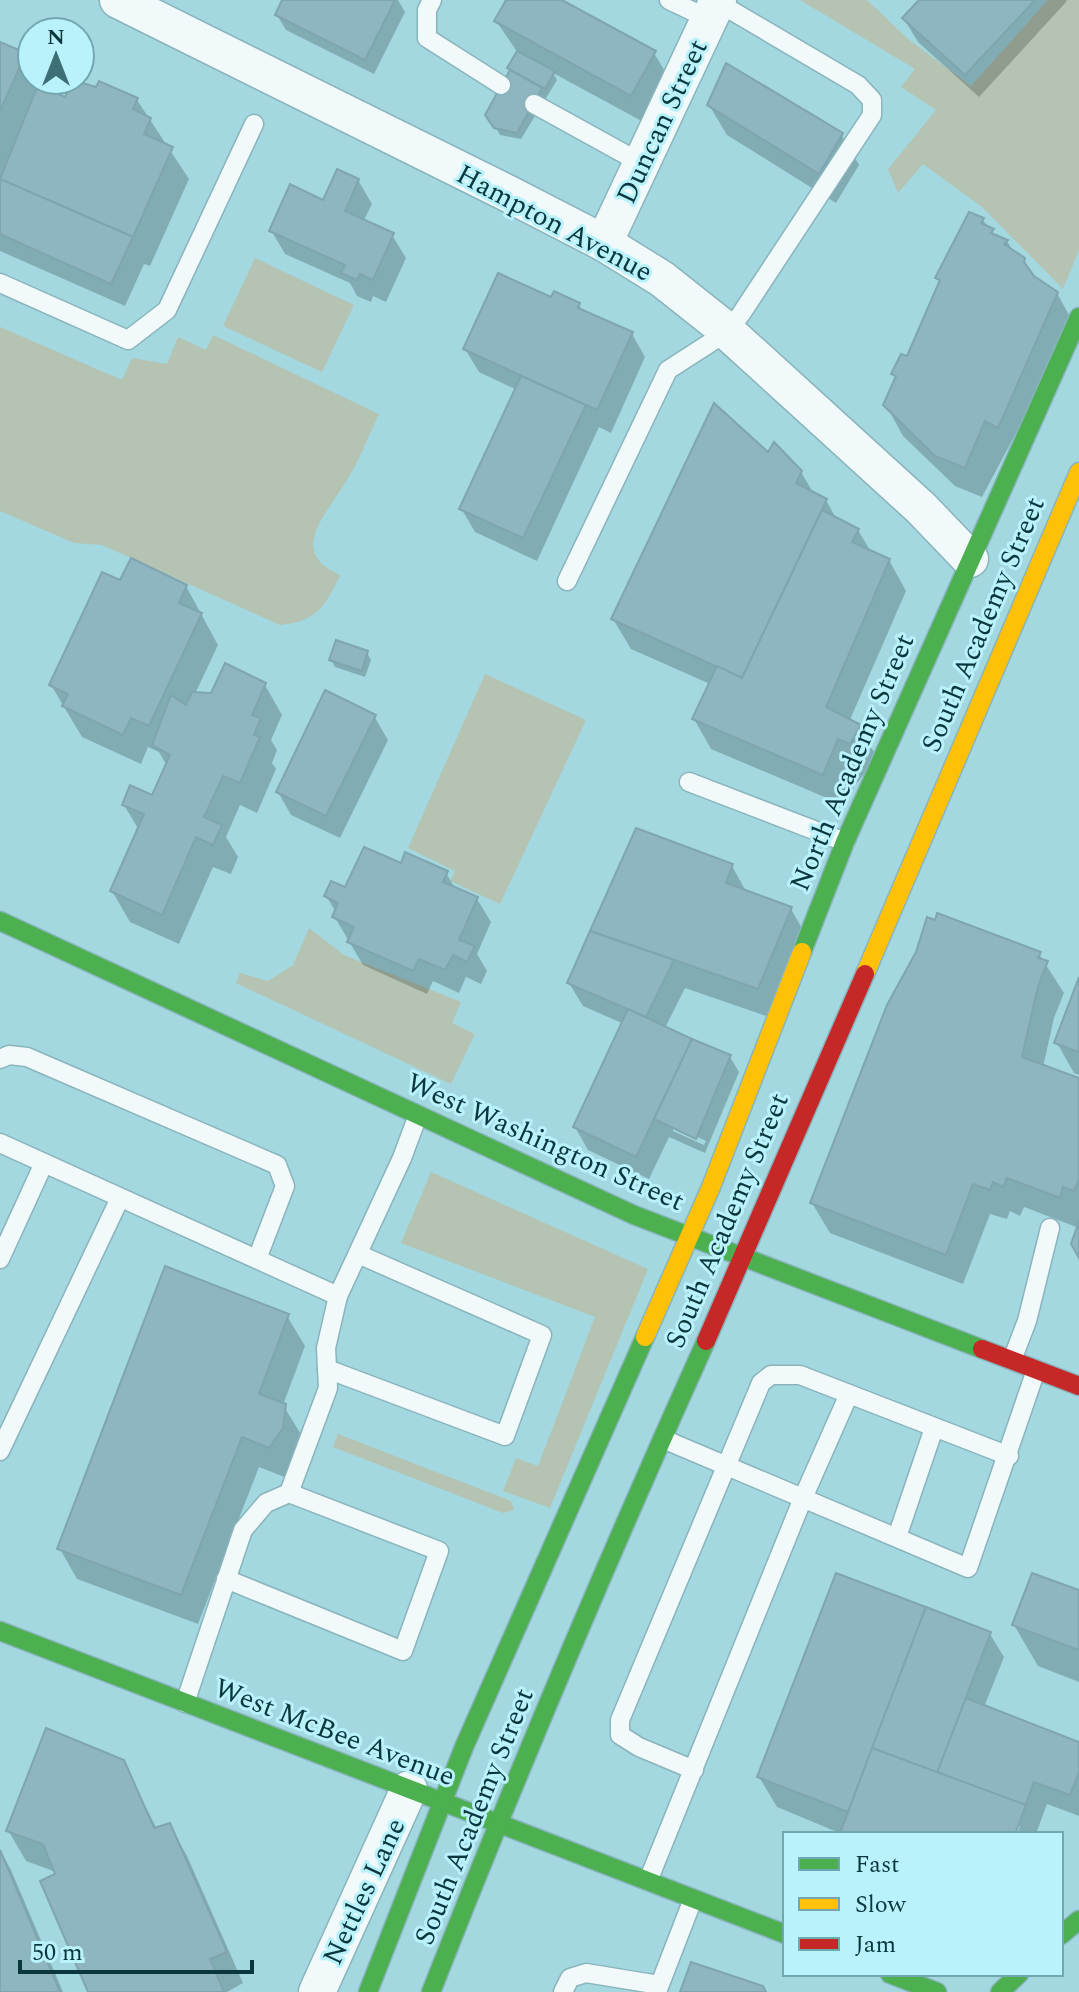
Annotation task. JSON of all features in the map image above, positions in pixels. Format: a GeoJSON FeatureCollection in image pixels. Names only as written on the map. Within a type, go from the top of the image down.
{"type":"FeatureCollection","features":[{"type":"Feature","properties":{"kind":"main road","name":"North Academy Street"},"geometry":{"type":"LineString","coordinates":[[689,1236],[845,842],[1079,317]]}},
{"type":"Feature","properties":{"kind":"main road","name":"South Academy Street"},"geometry":{"type":"LineString","coordinates":[[431,1992],[497,1824],[661,1439],[744,1257],[1079,472]]}},
{"type":"Feature","properties":{"kind":"main road","name":"West Washington Street"},"geometry":{"type":"LineString","coordinates":[[0,921],[634,1215],[1079,1386]]}},
{"type":"Feature","properties":{"kind":"main road","name":"South Academy Street"},"geometry":{"type":"LineString","coordinates":[[368,1992],[495,1674],[689,1236]]}},
{"type":"Feature","properties":{"kind":"main road","name":"West McBee Avenue"},"geometry":{"type":"LineString","coordinates":[[0,1631],[783,1933]]}},
{"type":"Feature","properties":{"kind":"main road"},"geometry":{"type":"LineString","coordinates":[[1063,1933],[1079,1920]]}},
{"type":"Feature","properties":{"kind":"main road"},"geometry":{"type":"LineString","coordinates":[[895,1976],[937,1992]]}},
{"type":"Feature","properties":{"kind":"main road"},"geometry":{"type":"LineString","coordinates":[[1000,1992],[1017,1976]]}},
{"type":"Feature","properties":{"kind":"street","name":"Hampton Avenue"},"geometry":{"type":"LineString","coordinates":[[118,0],[604,243],[662,279],[727,332],[921,508],[970,559]]}},
{"type":"Feature","properties":{"kind":"street","name":"Duncan Street"},"geometry":{"type":"LineString","coordinates":[[604,243],[715,7]]}},
{"type":"Feature","properties":{"kind":"street","name":"Nettles Lane"},"geometry":{"type":"LineString","coordinates":[[317,1992],[409,1789]]}},
{"type":"Feature","properties":{"kind":"lane"},"geometry":{"type":"LineString","coordinates":[[432,0],[427,10],[427,38],[501,85]]}},
{"type":"Feature","properties":{"kind":"lane"},"geometry":{"type":"LineString","coordinates":[[567,581],[668,370],[727,332],[872,115],[872,100],[858,85],[715,7],[669,0]]}},
{"type":"Feature","properties":{"kind":"lane"},"geometry":{"type":"LineString","coordinates":[[534,104],[641,163]]}},
{"type":"Feature","properties":{"kind":"lane"},"geometry":{"type":"LineString","coordinates":[[0,283],[128,340],[167,310],[254,124]]}},
{"type":"Feature","properties":{"kind":"lane"},"geometry":{"type":"LineString","coordinates":[[689,782],[845,842]]}},
{"type":"Feature","properties":{"kind":"lane"},"geometry":{"type":"LineString","coordinates":[[0,1059],[9,1055],[27,1057],[277,1165],[285,1186],[257,1259]]}},
{"type":"Feature","properties":{"kind":"lane"},"geometry":{"type":"LineString","coordinates":[[289,1493],[328,1388],[326,1348],[338,1296],[418,1115]]}},
{"type":"Feature","properties":{"kind":"lane"},"geometry":{"type":"LineString","coordinates":[[0,1143],[338,1296]]}},
{"type":"Feature","properties":{"kind":"lane"},"geometry":{"type":"LineString","coordinates":[[0,1259],[44,1163]]}},
{"type":"Feature","properties":{"kind":"lane"},"geometry":{"type":"LineString","coordinates":[[0,1451],[120,1198]]}},
{"type":"Feature","properties":{"kind":"lane"},"geometry":{"type":"LineString","coordinates":[[1012,1360],[1027,1321],[1050,1228]]}},
{"type":"Feature","properties":{"kind":"lane"},"geometry":{"type":"LineString","coordinates":[[327,1369],[505,1436],[542,1335],[358,1254]]}},
{"type":"Feature","properties":{"kind":"lane"},"geometry":{"type":"LineString","coordinates":[[661,1439],[968,1568],[1036,1370]]}},
{"type":"Feature","properties":{"kind":"lane"},"geometry":{"type":"LineString","coordinates":[[694,1770],[639,1747],[620,1735],[620,1720],[761,1383],[771,1375],[800,1375],[1009,1456]]}},
{"type":"Feature","properties":{"kind":"lane"},"geometry":{"type":"LineString","coordinates":[[648,1881],[803,1498],[849,1394]]}},
{"type":"Feature","properties":{"kind":"lane"},"geometry":{"type":"LineString","coordinates":[[897,1537],[934,1428]]}},
{"type":"Feature","properties":{"kind":"lane"},"geometry":{"type":"LineString","coordinates":[[185,1703],[226,1579],[243,1530],[266,1503],[289,1493],[439,1551],[403,1651],[226,1579]]}},
{"type":"Feature","properties":{"kind":"lane"},"geometry":{"type":"LineString","coordinates":[[563,1992],[570,1978],[586,1973],[658,1989],[693,1899]]}},
{"type":"Feature","properties":{"kind":"green space"},"geometry":{"type":"Polygon","coordinates":[[[800,0],[867,0],[908,39],[971,86],[1048,0],[1079,0],[1079,250],[1063,289],[982,207],[923,164],[898,193],[888,169],[936,110],[901,87],[915,69],[800,0]]]}},
{"type":"Feature","properties":{"kind":"green space"},"geometry":{"type":"Polygon","coordinates":[[[255,258],[354,305],[322,372],[223,326],[255,258]]]}},
{"type":"Feature","properties":{"kind":"green space"},"geometry":{"type":"Polygon","coordinates":[[[0,327],[122,380],[132,358],[167,364],[178,337],[206,350],[213,335],[379,414],[355,467],[316,532],[313,544],[316,555],[324,566],[340,575],[324,604],[303,620],[280,625],[102,545],[74,543],[0,511],[0,327]]]}},
{"type":"Feature","properties":{"kind":"green space"},"geometry":{"type":"Polygon","coordinates":[[[485,674],[586,720],[500,904],[450,881],[455,871],[408,848],[485,674]]]}},
{"type":"Feature","properties":{"kind":"green space"},"geometry":{"type":"Polygon","coordinates":[[[309,928],[344,955],[461,1002],[452,1023],[475,1034],[451,1084],[236,983],[240,973],[268,981],[293,965],[309,928]]]}},
{"type":"Feature","properties":{"kind":"green space"},"geometry":{"type":"Polygon","coordinates":[[[431,1172],[648,1269],[550,1508],[503,1491],[516,1458],[538,1466],[595,1317],[401,1243],[431,1172]]]}},
{"type":"Feature","properties":{"kind":"green space"},"geometry":{"type":"Polygon","coordinates":[[[338,1434],[511,1501],[514,1510],[503,1513],[333,1447],[338,1434]]]}},
{"type":"Feature","properties":{"kind":"building"},"geometry":{"type":"Polygon","coordinates":[[[282,0],[395,0],[365,60],[275,15],[282,0]]]}},
{"type":"Feature","properties":{"kind":"building"},"geometry":{"type":"Polygon","coordinates":[[[506,0],[562,0],[656,51],[631,96],[494,21],[506,0]]]}},
{"type":"Feature","properties":{"kind":"building"},"geometry":{"type":"Polygon","coordinates":[[[919,0],[1035,0],[965,75],[902,18],[919,0]]]}},
{"type":"Feature","properties":{"kind":"building"},"geometry":{"type":"Polygon","coordinates":[[[0,42],[16,49],[16,75],[0,111],[0,42]]]}},
{"type":"Feature","properties":{"kind":"building"},"geometry":{"type":"Polygon","coordinates":[[[517,51],[555,71],[545,89],[507,68],[517,51]]]}},
{"type":"Feature","properties":{"kind":"building"},"geometry":{"type":"Polygon","coordinates":[[[726,63],[843,133],[819,174],[707,105],[726,63]]]}},
{"type":"Feature","properties":{"kind":"building"},"geometry":{"type":"Polygon","coordinates":[[[510,70],[542,88],[517,133],[494,128],[485,115],[510,70]]]}},
{"type":"Feature","properties":{"kind":"building"},"geometry":{"type":"Polygon","coordinates":[[[99,81],[138,98],[133,109],[151,118],[144,134],[173,147],[133,237],[0,179],[34,96],[96,96],[99,81]]]}},
{"type":"Feature","properties":{"kind":"building"},"geometry":{"type":"Polygon","coordinates":[[[337,169],[359,179],[345,211],[394,233],[373,280],[360,274],[357,280],[341,273],[345,265],[269,231],[290,184],[323,200],[337,169]]]}},
{"type":"Feature","properties":{"kind":"building"},"geometry":{"type":"Polygon","coordinates":[[[0,179],[133,237],[111,284],[0,234],[0,179]]]}},
{"type":"Feature","properties":{"kind":"building"},"geometry":{"type":"Polygon","coordinates":[[[969,212],[984,218],[981,223],[994,229],[991,233],[1008,240],[1004,244],[1025,258],[1024,262],[1034,276],[1058,292],[998,428],[985,421],[965,468],[935,456],[883,405],[896,376],[891,374],[901,354],[907,356],[940,280],[935,278],[969,212]]]}},
{"type":"Feature","properties":{"kind":"building"},"geometry":{"type":"Polygon","coordinates":[[[498,273],[551,297],[554,291],[580,303],[578,308],[633,332],[597,410],[463,349],[498,273]]]}},
{"type":"Feature","properties":{"kind":"building"},"geometry":{"type":"Polygon","coordinates":[[[521,376],[586,405],[523,538],[459,509],[521,376]]]}},
{"type":"Feature","properties":{"kind":"building"},"geometry":{"type":"Polygon","coordinates":[[[714,403],[768,452],[774,442],[802,471],[796,483],[827,499],[742,678],[611,619],[714,403]]]}},
{"type":"Feature","properties":{"kind":"building"},"geometry":{"type":"Polygon","coordinates":[[[822,510],[859,529],[852,542],[890,559],[826,707],[861,725],[850,744],[838,739],[823,775],[692,719],[717,666],[742,678],[822,510]]]}},
{"type":"Feature","properties":{"kind":"building"},"geometry":{"type":"Polygon","coordinates":[[[131,558],[187,585],[179,603],[202,613],[149,726],[131,718],[123,735],[62,706],[68,694],[49,685],[102,572],[120,580],[131,558]]]}},
{"type":"Feature","properties":{"kind":"building"},"geometry":{"type":"Polygon","coordinates":[[[336,640],[368,651],[362,671],[329,660],[336,640]]]}},
{"type":"Feature","properties":{"kind":"building"},"geometry":{"type":"Polygon","coordinates":[[[225,663],[266,683],[252,715],[261,718],[254,735],[260,737],[240,783],[223,776],[204,817],[222,825],[213,845],[196,837],[162,915],[110,891],[144,814],[122,805],[130,785],[152,795],[170,755],[152,745],[171,695],[186,705],[192,692],[211,693],[225,663]]]}},
{"type":"Feature","properties":{"kind":"building"},"geometry":{"type":"Polygon","coordinates":[[[325,690],[376,715],[326,816],[276,792],[325,690]]]}},
{"type":"Feature","properties":{"kind":"building"},"geometry":{"type":"Polygon","coordinates":[[[636,828],[733,864],[726,883],[792,907],[758,989],[590,931],[636,828]]]}},
{"type":"Feature","properties":{"kind":"building"},"geometry":{"type":"Polygon","coordinates":[[[364,847],[401,863],[405,852],[448,871],[443,882],[478,897],[459,940],[475,946],[467,962],[453,955],[445,970],[419,959],[413,971],[347,942],[354,927],[332,917],[338,903],[324,896],[331,881],[345,887],[364,847]]]}},
{"type":"Feature","properties":{"kind":"building"},"geometry":{"type":"Polygon","coordinates":[[[937,913],[1041,952],[1038,958],[1048,961],[1038,986],[1022,1057],[1079,1078],[1079,1179],[1074,1191],[1063,1187],[1060,1198],[1007,1178],[1003,1187],[993,1182],[990,1190],[973,1184],[946,1255],[810,1203],[887,1005],[916,952],[927,917],[935,920],[937,913]]]}},
{"type":"Feature","properties":{"kind":"building"},"geometry":{"type":"Polygon","coordinates":[[[590,931],[674,960],[646,1017],[567,983],[590,931]]]}},
{"type":"Feature","properties":{"kind":"building"},"geometry":{"type":"Polygon","coordinates":[[[1079,977],[1079,1052],[1054,1043],[1079,977]]]}},
{"type":"Feature","properties":{"kind":"building"},"geometry":{"type":"Polygon","coordinates":[[[628,1009],[692,1039],[636,1157],[573,1127],[628,1009]]]}},
{"type":"Feature","properties":{"kind":"building"},"geometry":{"type":"Polygon","coordinates":[[[692,1039],[731,1055],[696,1139],[654,1119],[692,1039]]]}},
{"type":"Feature","properties":{"kind":"building"},"geometry":{"type":"Polygon","coordinates":[[[1079,1221],[1079,1258],[1071,1244],[1079,1221]]]}},
{"type":"Feature","properties":{"kind":"building"},"geometry":{"type":"Polygon","coordinates":[[[165,1266],[289,1314],[259,1394],[286,1404],[283,1428],[269,1448],[242,1437],[181,1595],[57,1549],[165,1266]]]}},
{"type":"Feature","properties":{"kind":"building"},"geometry":{"type":"Polygon","coordinates":[[[836,1573],[926,1607],[848,1812],[757,1777],[836,1573]]]}},
{"type":"Feature","properties":{"kind":"building"},"geometry":{"type":"Polygon","coordinates":[[[1032,1573],[1079,1590],[1079,1650],[1012,1625],[1032,1573]]]}},
{"type":"Feature","properties":{"kind":"building"},"geometry":{"type":"Polygon","coordinates":[[[926,1607],[991,1632],[937,1773],[872,1748],[926,1607]]]}},
{"type":"Feature","properties":{"kind":"building"},"geometry":{"type":"Polygon","coordinates":[[[966,1698],[1079,1742],[1079,1772],[1070,1795],[1034,1782],[1025,1806],[937,1773],[966,1698]]]}},
{"type":"Feature","properties":{"kind":"building"},"geometry":{"type":"Polygon","coordinates":[[[46,1728],[124,1760],[154,1828],[170,1823],[227,1952],[210,1959],[224,1992],[88,1992],[40,1881],[55,1874],[43,1844],[6,1831],[46,1728]]]}},
{"type":"Feature","properties":{"kind":"building"},"geometry":{"type":"Polygon","coordinates":[[[872,1748],[1026,1805],[1016,1832],[841,1832],[872,1748]]]}},
{"type":"Feature","properties":{"kind":"building"},"geometry":{"type":"Polygon","coordinates":[[[0,1850],[60,1992],[0,1992],[0,1850]]]}},
{"type":"Feature","properties":{"kind":"building"},"geometry":{"type":"Polygon","coordinates":[[[691,1962],[763,1986],[766,1992],[680,1992],[691,1962]]]}},
{"type":"Feature","properties":{"kind":"traffic: fast"},"geometry":{"type":"LineString","coordinates":[[802,952],[845,842],[1079,317]]}},
{"type":"Feature","properties":{"kind":"traffic: fast"},"geometry":{"type":"LineString","coordinates":[[0,921],[634,1215],[982,1349]]}},
{"type":"Feature","properties":{"kind":"traffic: fast"},"geometry":{"type":"LineString","coordinates":[[368,1992],[464,1747],[645,1337]]}},
{"type":"Feature","properties":{"kind":"traffic: fast"},"geometry":{"type":"LineString","coordinates":[[431,1992],[564,1665],[706,1341]]}},
{"type":"Feature","properties":{"kind":"traffic: fast"},"geometry":{"type":"LineString","coordinates":[[0,1631],[783,1933]]}},
{"type":"Feature","properties":{"kind":"traffic: fast"},"geometry":{"type":"LineString","coordinates":[[1063,1933],[1079,1920]]}},
{"type":"Feature","properties":{"kind":"traffic: fast"},"geometry":{"type":"LineString","coordinates":[[895,1976],[937,1992]]}},
{"type":"Feature","properties":{"kind":"traffic: fast"},"geometry":{"type":"LineString","coordinates":[[1000,1992],[1017,1976]]}},
{"type":"Feature","properties":{"kind":"traffic: slow"},"geometry":{"type":"LineString","coordinates":[[865,974],[1079,472]]}},
{"type":"Feature","properties":{"kind":"traffic: slow"},"geometry":{"type":"LineString","coordinates":[[645,1337],[711,1187],[802,952]]}},
{"type":"Feature","properties":{"kind":"traffic: jam"},"geometry":{"type":"LineString","coordinates":[[706,1341],[865,974]]}},
{"type":"Feature","properties":{"kind":"traffic: jam"},"geometry":{"type":"LineString","coordinates":[[982,1349],[1079,1386]]}}]}
